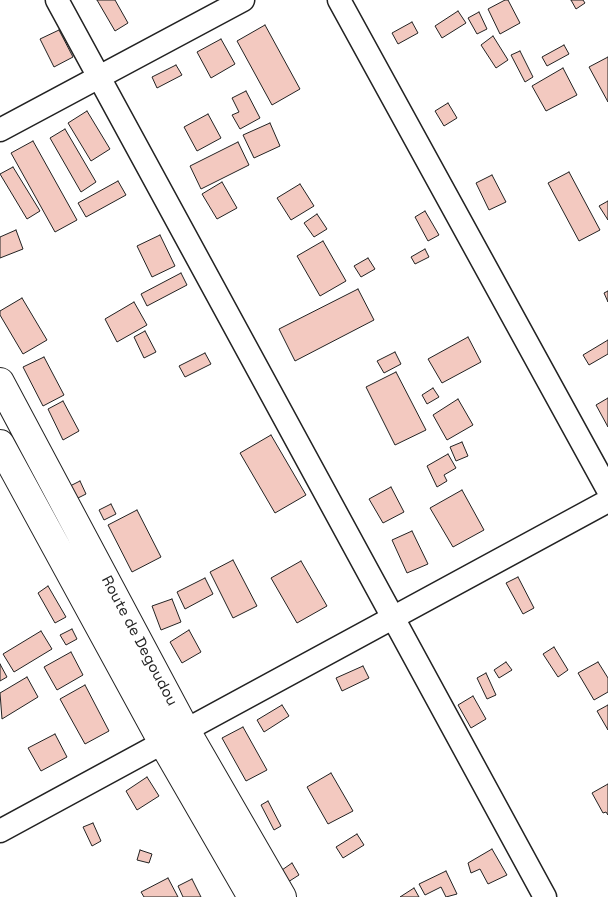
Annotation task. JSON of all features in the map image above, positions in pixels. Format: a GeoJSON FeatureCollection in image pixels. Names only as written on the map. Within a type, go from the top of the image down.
{"type":"FeatureCollection","features":[{"type":"Feature","properties":{"kind":"main road","name":"Route de Degoudou"},"geometry":{"type":"LineString","coordinates":[[0,382],[252,897]]}},
{"type":"Feature","properties":{"kind":"main road","name":"Route de Degoudou"},"geometry":{"type":"LineString","coordinates":[[0,444],[174,735],[282,897]]}},
{"type":"Feature","properties":{"kind":"street"},"geometry":{"type":"LineString","coordinates":[[57,0],[545,897]]}},
{"type":"Feature","properties":{"kind":"street"},"geometry":{"type":"LineString","coordinates":[[0,130],[243,0]]}},
{"type":"Feature","properties":{"kind":"street"},"geometry":{"type":"LineString","coordinates":[[339,0],[608,490]]}},
{"type":"Feature","properties":{"kind":"street"},"geometry":{"type":"LineString","coordinates":[[0,831],[608,501]]}},
{"type":"Feature","properties":{"kind":"building"},"geometry":{"type":"Polygon","coordinates":[[[97,0],[115,0],[128,23],[115,31],[97,0]]]}},
{"type":"Feature","properties":{"kind":"building"},"geometry":{"type":"Polygon","coordinates":[[[508,0],[520,23],[500,34],[488,9],[508,0]]]}},
{"type":"Feature","properties":{"kind":"building"},"geometry":{"type":"Polygon","coordinates":[[[571,0],[583,0],[585,3],[576,9],[571,0]]]}},
{"type":"Feature","properties":{"kind":"building"},"geometry":{"type":"Polygon","coordinates":[[[458,11],[466,23],[442,38],[435,26],[458,11]]]}},
{"type":"Feature","properties":{"kind":"building"},"geometry":{"type":"Polygon","coordinates":[[[479,12],[487,29],[477,34],[468,18],[479,12]]]}},
{"type":"Feature","properties":{"kind":"building"},"geometry":{"type":"Polygon","coordinates":[[[412,22],[418,33],[398,44],[392,33],[412,22]]]}},
{"type":"Feature","properties":{"kind":"building"},"geometry":{"type":"Polygon","coordinates":[[[265,25],[300,89],[272,105],[237,41],[265,25]]]}},
{"type":"Feature","properties":{"kind":"building"},"geometry":{"type":"Polygon","coordinates":[[[59,30],[73,57],[54,67],[40,39],[59,30]]]}},
{"type":"Feature","properties":{"kind":"building"},"geometry":{"type":"Polygon","coordinates":[[[493,36],[508,60],[496,68],[481,45],[493,36]]]}},
{"type":"Feature","properties":{"kind":"building"},"geometry":{"type":"Polygon","coordinates":[[[221,39],[235,64],[211,78],[197,52],[221,39]]]}},
{"type":"Feature","properties":{"kind":"building"},"geometry":{"type":"Polygon","coordinates":[[[564,45],[569,54],[547,66],[542,57],[564,45]]]}},
{"type":"Feature","properties":{"kind":"building"},"geometry":{"type":"Polygon","coordinates":[[[520,51],[533,77],[525,82],[511,55],[520,51]]]}},
{"type":"Feature","properties":{"kind":"building"},"geometry":{"type":"Polygon","coordinates":[[[608,57],[608,102],[589,67],[608,57]]]}},
{"type":"Feature","properties":{"kind":"building"},"geometry":{"type":"Polygon","coordinates":[[[176,65],[182,75],[157,88],[152,77],[176,65]]]}},
{"type":"Feature","properties":{"kind":"building"},"geometry":{"type":"Polygon","coordinates":[[[563,68],[577,95],[546,111],[532,86],[563,68]]]}},
{"type":"Feature","properties":{"kind":"building"},"geometry":{"type":"Polygon","coordinates":[[[246,91],[260,118],[240,129],[232,115],[239,112],[232,98],[246,91]]]}},
{"type":"Feature","properties":{"kind":"building"},"geometry":{"type":"Polygon","coordinates":[[[448,103],[457,118],[444,126],[435,111],[448,103]]]}},
{"type":"Feature","properties":{"kind":"building"},"geometry":{"type":"Polygon","coordinates":[[[87,111],[110,149],[91,161],[68,123],[87,111]]]}},
{"type":"Feature","properties":{"kind":"building"},"geometry":{"type":"Polygon","coordinates":[[[208,114],[221,138],[197,151],[184,127],[208,114]]]}},
{"type":"Feature","properties":{"kind":"building"},"geometry":{"type":"Polygon","coordinates":[[[270,123],[280,146],[254,158],[243,135],[270,123]]]}},
{"type":"Feature","properties":{"kind":"building"},"geometry":{"type":"Polygon","coordinates":[[[65,129],[96,182],[81,192],[50,138],[65,129]]]}},
{"type":"Feature","properties":{"kind":"building"},"geometry":{"type":"Polygon","coordinates":[[[33,141],[77,220],[55,232],[11,153],[33,141]]]}},
{"type":"Feature","properties":{"kind":"building"},"geometry":{"type":"Polygon","coordinates":[[[238,142],[249,165],[201,189],[190,166],[238,142]]]}},
{"type":"Feature","properties":{"kind":"building"},"geometry":{"type":"Polygon","coordinates":[[[13,167],[40,211],[27,219],[0,174],[13,167]]]}},
{"type":"Feature","properties":{"kind":"building"},"geometry":{"type":"Polygon","coordinates":[[[569,172],[600,230],[579,241],[548,183],[569,172]]]}},
{"type":"Feature","properties":{"kind":"building"},"geometry":{"type":"Polygon","coordinates":[[[492,175],[506,202],[489,210],[476,183],[492,175]]]}},
{"type":"Feature","properties":{"kind":"building"},"geometry":{"type":"Polygon","coordinates":[[[118,181],[126,195],[86,217],[78,203],[118,181]]]}},
{"type":"Feature","properties":{"kind":"building"},"geometry":{"type":"Polygon","coordinates":[[[222,182],[237,208],[217,219],[202,194],[222,182]]]}},
{"type":"Feature","properties":{"kind":"building"},"geometry":{"type":"Polygon","coordinates":[[[300,184],[314,206],[291,220],[277,198],[300,184]]]}},
{"type":"Feature","properties":{"kind":"building"},"geometry":{"type":"Polygon","coordinates":[[[608,201],[608,220],[599,206],[608,201]]]}},
{"type":"Feature","properties":{"kind":"building"},"geometry":{"type":"Polygon","coordinates":[[[425,211],[439,235],[428,241],[415,217],[425,211]]]}},
{"type":"Feature","properties":{"kind":"building"},"geometry":{"type":"Polygon","coordinates":[[[317,214],[327,229],[314,237],[304,223],[317,214]]]}},
{"type":"Feature","properties":{"kind":"building"},"geometry":{"type":"Polygon","coordinates":[[[16,230],[23,249],[0,258],[0,237],[16,230]]]}},
{"type":"Feature","properties":{"kind":"building"},"geometry":{"type":"Polygon","coordinates":[[[160,235],[175,266],[152,277],[137,246],[160,235]]]}},
{"type":"Feature","properties":{"kind":"building"},"geometry":{"type":"Polygon","coordinates":[[[323,241],[346,281],[320,296],[297,256],[323,241]]]}},
{"type":"Feature","properties":{"kind":"building"},"geometry":{"type":"Polygon","coordinates":[[[425,249],[429,257],[415,264],[411,257],[425,249]]]}},
{"type":"Feature","properties":{"kind":"building"},"geometry":{"type":"Polygon","coordinates":[[[368,258],[375,269],[361,277],[354,266],[368,258]]]}},
{"type":"Feature","properties":{"kind":"building"},"geometry":{"type":"Polygon","coordinates":[[[181,273],[187,285],[147,306],[141,294],[181,273]]]}},
{"type":"Feature","properties":{"kind":"building"},"geometry":{"type":"Polygon","coordinates":[[[358,289],[374,320],[295,361],[279,329],[358,289]]]}},
{"type":"Feature","properties":{"kind":"building"},"geometry":{"type":"Polygon","coordinates":[[[608,291],[608,302],[604,293],[608,291]]]}},
{"type":"Feature","properties":{"kind":"building"},"geometry":{"type":"Polygon","coordinates":[[[22,298],[47,340],[23,354],[0,315],[0,311],[22,298]]]}},
{"type":"Feature","properties":{"kind":"building"},"geometry":{"type":"Polygon","coordinates":[[[134,302],[147,325],[117,342],[105,319],[134,302]]]}},
{"type":"Feature","properties":{"kind":"building"},"geometry":{"type":"Polygon","coordinates":[[[145,331],[156,352],[144,358],[134,337],[145,331]]]}},
{"type":"Feature","properties":{"kind":"building"},"geometry":{"type":"Polygon","coordinates":[[[468,337],[481,362],[442,383],[428,359],[468,337]]]}},
{"type":"Feature","properties":{"kind":"building"},"geometry":{"type":"Polygon","coordinates":[[[608,340],[608,354],[589,365],[583,355],[608,340]]]}},
{"type":"Feature","properties":{"kind":"building"},"geometry":{"type":"Polygon","coordinates":[[[395,352],[401,364],[384,373],[377,361],[395,352]]]}},
{"type":"Feature","properties":{"kind":"building"},"geometry":{"type":"Polygon","coordinates":[[[205,353],[211,364],[185,377],[179,366],[205,353]]]}},
{"type":"Feature","properties":{"kind":"building"},"geometry":{"type":"Polygon","coordinates":[[[44,357],[64,395],[43,406],[23,367],[44,357]]]}},
{"type":"Feature","properties":{"kind":"building"},"geometry":{"type":"Polygon","coordinates":[[[396,372],[426,430],[395,445],[366,387],[396,372]]]}},
{"type":"Feature","properties":{"kind":"building"},"geometry":{"type":"Polygon","coordinates":[[[433,388],[439,397],[427,404],[422,395],[433,388]]]}},
{"type":"Feature","properties":{"kind":"building"},"geometry":{"type":"Polygon","coordinates":[[[608,398],[608,427],[596,405],[608,398]]]}},
{"type":"Feature","properties":{"kind":"building"},"geometry":{"type":"Polygon","coordinates":[[[458,399],[473,425],[447,440],[433,415],[458,399]]]}},
{"type":"Feature","properties":{"kind":"building"},"geometry":{"type":"Polygon","coordinates":[[[63,401],[79,431],[63,440],[48,409],[63,401]]]}},
{"type":"Feature","properties":{"kind":"building"},"geometry":{"type":"Polygon","coordinates":[[[271,435],[306,495],[275,513],[240,453],[271,435]]]}},
{"type":"Feature","properties":{"kind":"building"},"geometry":{"type":"Polygon","coordinates":[[[462,442],[468,456],[456,461],[450,447],[462,442]]]}},
{"type":"Feature","properties":{"kind":"building"},"geometry":{"type":"Polygon","coordinates":[[[448,454],[456,468],[444,475],[447,481],[437,487],[427,466],[448,454]]]}},
{"type":"Feature","properties":{"kind":"building"},"geometry":{"type":"Polygon","coordinates":[[[80,481],[86,494],[76,499],[70,486],[80,481]]]}},
{"type":"Feature","properties":{"kind":"building"},"geometry":{"type":"Polygon","coordinates":[[[391,487],[404,512],[383,523],[369,499],[391,487]]]}},
{"type":"Feature","properties":{"kind":"building"},"geometry":{"type":"Polygon","coordinates":[[[462,490],[484,530],[453,547],[430,508],[462,490]]]}},
{"type":"Feature","properties":{"kind":"building"},"geometry":{"type":"Polygon","coordinates":[[[111,504],[116,514],[104,520],[99,510],[111,504]]]}},
{"type":"Feature","properties":{"kind":"building"},"geometry":{"type":"Polygon","coordinates":[[[137,510],[161,557],[132,572],[108,525],[137,510]]]}},
{"type":"Feature","properties":{"kind":"building"},"geometry":{"type":"Polygon","coordinates":[[[412,531],[428,564],[407,573],[392,540],[412,531]]]}},
{"type":"Feature","properties":{"kind":"building"},"geometry":{"type":"Polygon","coordinates":[[[233,560],[257,606],[233,618],[210,572],[233,560]]]}},
{"type":"Feature","properties":{"kind":"building"},"geometry":{"type":"Polygon","coordinates":[[[301,561],[327,606],[297,623],[271,578],[301,561]]]}},
{"type":"Feature","properties":{"kind":"building"},"geometry":{"type":"Polygon","coordinates":[[[518,577],[534,608],[523,614],[506,583],[518,577]]]}},
{"type":"Feature","properties":{"kind":"building"},"geometry":{"type":"Polygon","coordinates":[[[205,578],[213,594],[185,609],[177,592],[205,578]]]}},
{"type":"Feature","properties":{"kind":"building"},"geometry":{"type":"Polygon","coordinates":[[[48,586],[66,617],[55,623],[38,593],[48,586]]]}},
{"type":"Feature","properties":{"kind":"building"},"geometry":{"type":"Polygon","coordinates":[[[172,599],[181,622],[161,630],[152,606],[172,599]]]}},
{"type":"Feature","properties":{"kind":"building"},"geometry":{"type":"Polygon","coordinates":[[[72,629],[77,639],[66,645],[60,635],[72,629]]]}},
{"type":"Feature","properties":{"kind":"building"},"geometry":{"type":"Polygon","coordinates":[[[189,630],[201,652],[182,663],[170,642],[189,630]]]}},
{"type":"Feature","properties":{"kind":"building"},"geometry":{"type":"Polygon","coordinates":[[[41,631],[52,649],[14,672],[3,654],[41,631]]]}},
{"type":"Feature","properties":{"kind":"building"},"geometry":{"type":"Polygon","coordinates":[[[554,647],[568,670],[558,677],[543,654],[554,647]]]}},
{"type":"Feature","properties":{"kind":"building"},"geometry":{"type":"Polygon","coordinates":[[[71,652],[83,675],[57,690],[44,667],[71,652]]]}},
{"type":"Feature","properties":{"kind":"building"},"geometry":{"type":"Polygon","coordinates":[[[506,662],[512,670],[499,678],[494,670],[506,662]]]}},
{"type":"Feature","properties":{"kind":"building"},"geometry":{"type":"Polygon","coordinates":[[[598,662],[608,678],[608,692],[594,700],[578,673],[598,662]]]}},
{"type":"Feature","properties":{"kind":"building"},"geometry":{"type":"Polygon","coordinates":[[[0,664],[7,677],[0,681],[0,664]]]}},
{"type":"Feature","properties":{"kind":"building"},"geometry":{"type":"Polygon","coordinates":[[[363,666],[369,678],[342,691],[336,678],[363,666]]]}},
{"type":"Feature","properties":{"kind":"building"},"geometry":{"type":"Polygon","coordinates":[[[486,673],[496,695],[487,699],[477,678],[486,673]]]}},
{"type":"Feature","properties":{"kind":"building"},"geometry":{"type":"Polygon","coordinates":[[[27,677],[38,697],[2,719],[0,693],[27,677]]]}},
{"type":"Feature","properties":{"kind":"building"},"geometry":{"type":"Polygon","coordinates":[[[85,685],[109,731],[85,744],[60,699],[85,685]]]}},
{"type":"Feature","properties":{"kind":"building"},"geometry":{"type":"Polygon","coordinates":[[[473,696],[486,719],[471,728],[458,705],[473,696]]]}},
{"type":"Feature","properties":{"kind":"building"},"geometry":{"type":"Polygon","coordinates":[[[282,705],[289,716],[264,732],[257,720],[282,705]]]}},
{"type":"Feature","properties":{"kind":"building"},"geometry":{"type":"Polygon","coordinates":[[[608,705],[608,730],[597,711],[608,705]]]}},
{"type":"Feature","properties":{"kind":"building"},"geometry":{"type":"Polygon","coordinates":[[[243,727],[267,770],[246,781],[222,738],[243,727]]]}},
{"type":"Feature","properties":{"kind":"building"},"geometry":{"type":"Polygon","coordinates":[[[55,734],[67,757],[41,771],[28,748],[55,734]]]}},
{"type":"Feature","properties":{"kind":"building"},"geometry":{"type":"Polygon","coordinates":[[[331,773],[353,811],[328,824],[307,787],[331,773]]]}},
{"type":"Feature","properties":{"kind":"building"},"geometry":{"type":"Polygon","coordinates":[[[147,777],[159,796],[137,810],[126,791],[147,777]]]}},
{"type":"Feature","properties":{"kind":"building"},"geometry":{"type":"Polygon","coordinates":[[[608,784],[608,815],[606,812],[603,813],[592,793],[608,784]]]}},
{"type":"Feature","properties":{"kind":"building"},"geometry":{"type":"Polygon","coordinates":[[[268,801],[281,826],[274,830],[261,805],[268,801]]]}},
{"type":"Feature","properties":{"kind":"building"},"geometry":{"type":"Polygon","coordinates":[[[93,823],[101,841],[92,846],[83,827],[93,823]]]}},
{"type":"Feature","properties":{"kind":"building"},"geometry":{"type":"Polygon","coordinates":[[[357,834],[364,845],[343,858],[336,847],[357,834]]]}},
{"type":"Feature","properties":{"kind":"building"},"geometry":{"type":"Polygon","coordinates":[[[492,849],[507,875],[488,884],[480,869],[471,873],[468,863],[492,849]]]}},
{"type":"Feature","properties":{"kind":"building"},"geometry":{"type":"Polygon","coordinates":[[[140,850],[152,854],[149,863],[137,860],[140,850]]]}},
{"type":"Feature","properties":{"kind":"building"},"geometry":{"type":"Polygon","coordinates":[[[292,863],[299,875],[288,882],[282,870],[292,863]]]}},
{"type":"Feature","properties":{"kind":"building"},"geometry":{"type":"Polygon","coordinates":[[[446,871],[457,894],[446,897],[441,887],[425,895],[419,884],[446,871]]]}},
{"type":"Feature","properties":{"kind":"building"},"geometry":{"type":"Polygon","coordinates":[[[168,878],[178,897],[144,897],[141,892],[168,878]]]}},
{"type":"Feature","properties":{"kind":"building"},"geometry":{"type":"Polygon","coordinates":[[[192,879],[201,897],[183,897],[178,886],[192,879]]]}},
{"type":"Feature","properties":{"kind":"building"},"geometry":{"type":"Polygon","coordinates":[[[414,888],[419,897],[400,897],[414,888]]]}}]}
